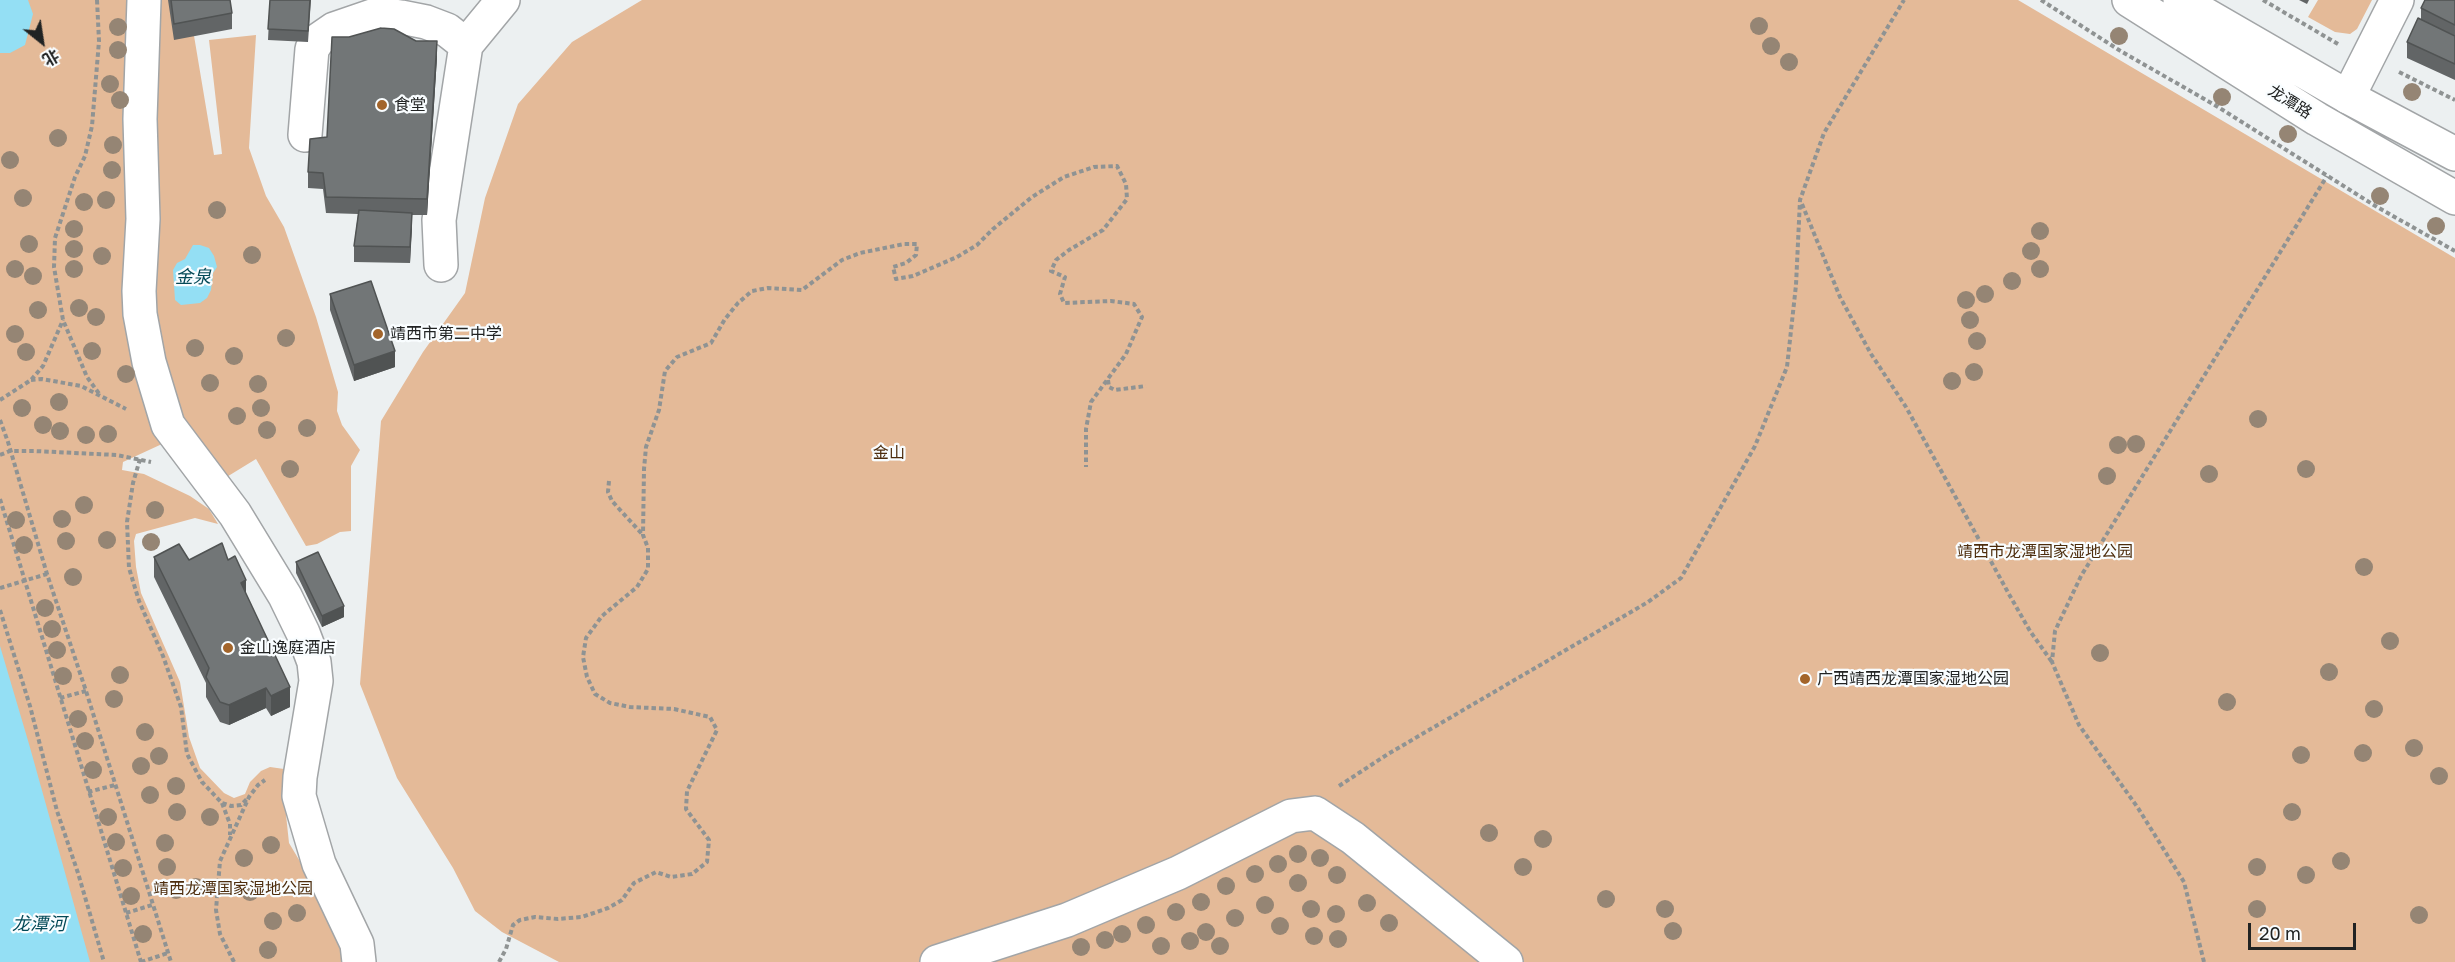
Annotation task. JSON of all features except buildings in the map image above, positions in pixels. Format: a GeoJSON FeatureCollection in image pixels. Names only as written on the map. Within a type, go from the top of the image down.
{"type":"FeatureCollection","features":[{"type":"Feature","properties":{"kind":"street"},"geometry":{"type":"LineString","coordinates":[[144,0],[140,119],[143,219],[139,291],[140,314],[149,362],[168,425],[235,514],[280,589],[303,633],[314,662],[316,681],[300,777],[300,796],[319,864],[357,944],[359,962]]}},
{"type":"Feature","properties":{"kind":"street"},"geometry":{"type":"LineString","coordinates":[[441,265],[439,220],[466,45],[503,0]]}},
{"type":"Feature","properties":{"kind":"street","name":"龙潭路"},"geometry":{"type":"LineString","coordinates":[[2128,0],[2318,119],[2455,198]]}},
{"type":"Feature","properties":{"kind":"street","name":"龙潭路"},"geometry":{"type":"LineString","coordinates":[[2180,0],[2348,97],[2455,154]]}},
{"type":"Feature","properties":{"kind":"street"},"geometry":{"type":"LineString","coordinates":[[2348,97],[2397,0]]}},
{"type":"Feature","properties":{"kind":"street"},"geometry":{"type":"LineString","coordinates":[[305,135],[312,49],[318,40],[334,29],[378,14],[426,22],[447,30],[466,45]]}},
{"type":"Feature","properties":{"kind":"street"},"geometry":{"type":"LineString","coordinates":[[938,962],[1029,934],[1102,907],[1226,851],[1291,816],[1315,813],[1324,816],[1353,838],[1506,962]]}},
{"type":"Feature","properties":{"kind":"path"},"geometry":{"type":"LineString","coordinates":[[32,380],[67,382],[100,395],[87,377],[63,320],[54,267],[55,238],[75,177],[85,156],[92,126],[99,41],[97,0]]}},
{"type":"Feature","properties":{"kind":"path"},"geometry":{"type":"LineString","coordinates":[[1315,813],[1353,776],[1648,602],[1681,578],[1755,446],[1787,367],[1796,285],[1800,200],[1824,132],[1904,0]]}},
{"type":"Feature","properties":{"kind":"path"},"geometry":{"type":"LineString","coordinates":[[2041,0],[2119,50],[2218,106],[2327,176],[2455,251]]}},
{"type":"Feature","properties":{"kind":"path"},"geometry":{"type":"LineString","coordinates":[[2264,0],[2335,42],[2455,100]]}},
{"type":"Feature","properties":{"kind":"path"},"geometry":{"type":"LineString","coordinates":[[643,535],[646,447],[659,411],[665,371],[676,357],[711,343],[738,303],[752,291],[768,288],[802,290],[842,260],[871,250],[904,244],[917,244],[916,255],[906,263],[893,267],[896,279],[913,276],[957,257],[977,245],[1032,197],[1064,177],[1095,167],[1117,166],[1126,184],[1127,199],[1103,230],[1056,260],[1051,271],[1065,277],[1060,294],[1064,303],[1112,301],[1134,304],[1142,317],[1126,354],[1091,402],[1086,429],[1086,467]]}},
{"type":"Feature","properties":{"kind":"path"},"geometry":{"type":"LineString","coordinates":[[2052,662],[2055,631],[2081,576],[2327,176]]}},
{"type":"Feature","properties":{"kind":"path"},"geometry":{"type":"LineString","coordinates":[[1800,200],[1840,297],[1906,407],[2030,631],[2052,662],[2079,725],[2138,808],[2184,882],[2204,962]]}},
{"type":"Feature","properties":{"kind":"path"},"geometry":{"type":"LineString","coordinates":[[0,400],[32,380],[44,366],[63,320]]}},
{"type":"Feature","properties":{"kind":"path"},"geometry":{"type":"LineString","coordinates":[[1108,380],[1109,387],[1115,390],[1146,386]]}},
{"type":"Feature","properties":{"kind":"path"},"geometry":{"type":"LineString","coordinates":[[0,420],[171,962]]}},
{"type":"Feature","properties":{"kind":"path"},"geometry":{"type":"LineString","coordinates":[[0,455],[10,451],[117,455],[206,476]]}},
{"type":"Feature","properties":{"kind":"path"},"geometry":{"type":"LineString","coordinates":[[140,459],[127,522],[129,568],[181,706],[190,761],[202,782],[222,803],[230,824],[230,836]]}},
{"type":"Feature","properties":{"kind":"path"},"geometry":{"type":"LineString","coordinates":[[499,962],[506,949],[513,925],[520,920],[535,917],[558,919],[582,917],[608,908],[622,900],[634,883],[656,872],[672,877],[692,874],[707,862],[709,840],[686,808],[687,791],[717,730],[710,717],[674,709],[610,703],[595,694],[587,676],[583,657],[586,638],[602,616],[637,586],[648,569],[648,548],[643,535],[612,501],[608,492],[609,481]]}},
{"type":"Feature","properties":{"kind":"path"},"geometry":{"type":"LineString","coordinates":[[0,499],[141,962],[168,953]]}},
{"type":"Feature","properties":{"kind":"path"},"geometry":{"type":"LineString","coordinates":[[0,588],[47,574]]}},
{"type":"Feature","properties":{"kind":"path"},"geometry":{"type":"LineString","coordinates":[[0,610],[30,706],[57,812],[78,873],[104,962]]}},
{"type":"Feature","properties":{"kind":"path"},"geometry":{"type":"LineString","coordinates":[[60,698],[86,691]]}},
{"type":"Feature","properties":{"kind":"path"},"geometry":{"type":"LineString","coordinates":[[222,803],[231,806],[241,805],[258,785],[270,777],[279,774],[300,777]]}},
{"type":"Feature","properties":{"kind":"path"},"geometry":{"type":"LineString","coordinates":[[88,792],[115,785]]}},
{"type":"Feature","properties":{"kind":"path"},"geometry":{"type":"LineString","coordinates":[[234,962],[220,934],[216,910],[220,861],[249,797]]}},
{"type":"Feature","properties":{"kind":"path"},"geometry":{"type":"LineString","coordinates":[[126,913],[152,904]]}},
{"type":"Feature","properties":{"kind":"green space","name":"靖西龙潭国家湿地公园"},"geometry":{"type":"Polygon","coordinates":[[[0,0],[188,0],[214,155],[222,154],[209,40],[256,35],[249,148],[266,196],[284,227],[316,317],[338,392],[337,411],[342,425],[360,450],[351,466],[351,531],[340,532],[317,544],[306,546],[256,459],[225,478],[175,438],[123,462],[122,470],[144,474],[190,496],[209,509],[218,524],[195,518],[136,534],[134,541],[136,567],[141,593],[180,682],[189,737],[200,768],[224,793],[234,798],[245,794],[250,782],[261,771],[270,767],[284,769],[284,796],[289,843],[360,962],[0,962],[0,0]]]}},
{"type":"Feature","properties":{"kind":"green space"},"geometry":{"type":"Polygon","coordinates":[[[642,0],[2018,0],[2455,258],[2455,962],[559,962],[502,932],[475,911],[453,868],[397,778],[360,684],[381,421],[423,352],[465,293],[485,198],[518,104],[572,42],[642,0]]]}},
{"type":"Feature","properties":{"kind":"green space"},"geometry":{"type":"Polygon","coordinates":[[[2318,0],[2372,0],[2357,29],[2350,34],[2335,32],[2308,17],[2318,0]]]}},
{"type":"Feature","properties":{"kind":"water"},"geometry":{"type":"Polygon","coordinates":[[[0,0],[28,0],[33,14],[25,45],[10,53],[0,53],[0,0]]]}},
{"type":"Feature","properties":{"kind":"water","name":"金泉"},"geometry":{"type":"Polygon","coordinates":[[[193,245],[209,248],[217,267],[213,273],[211,290],[207,298],[200,303],[181,305],[175,300],[173,270],[177,263],[185,259],[193,245]]]}},
{"type":"Feature","properties":{"kind":"water","name":"龙潭河"},"geometry":{"type":"Polygon","coordinates":[[[0,646],[29,744],[90,962],[0,962],[0,646]]]}},
{"type":"Feature","properties":{"kind":"place","name":"食堂"},"geometry":{"type":"Point","coordinates":[382,105]}},
{"type":"Feature","properties":{"kind":"place","name":"靖西市第二中学"},"geometry":{"type":"Point","coordinates":[378,334]}},
{"type":"Feature","properties":{"kind":"place","name":"金山逸庭酒店"},"geometry":{"type":"Point","coordinates":[228,648]}},
{"type":"Feature","properties":{"kind":"place","name":"广西靖西龙潭国家湿地公园"},"geometry":{"type":"Point","coordinates":[1805,679]}},
{"type":"Feature","properties":{"kind":"park label","name":"金山"},"geometry":{"type":"Point","coordinates":[889,453]}},
{"type":"Feature","properties":{"kind":"park label","name":"靖西市龙潭国家湿地公园"},"geometry":{"type":"Point","coordinates":[2045,552]}}]}
